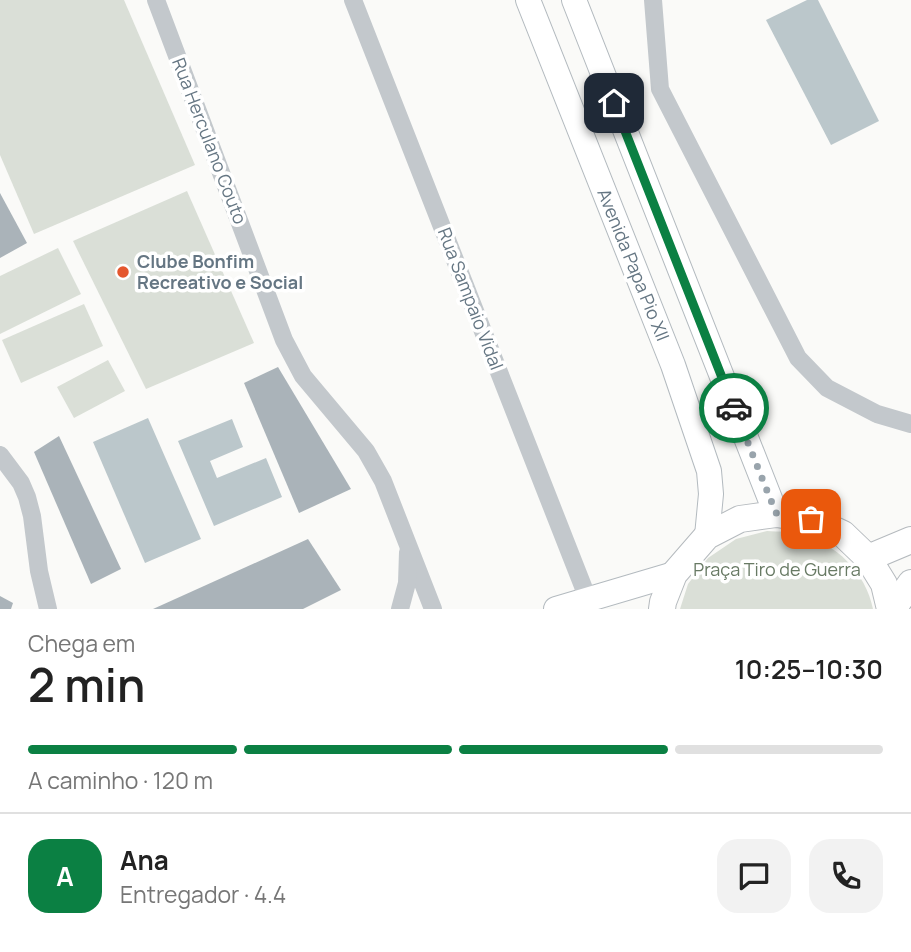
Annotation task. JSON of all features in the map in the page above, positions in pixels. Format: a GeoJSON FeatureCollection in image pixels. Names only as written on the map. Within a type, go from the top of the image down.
{"type":"FeatureCollection","features":[{"type":"Feature","properties":{"kind":"main road"},"geometry":{"type":"LineString","coordinates":[[662,609],[674,574],[707,536],[740,519],[776,513],[811,519],[843,534],[868,558],[884,584],[892,609]]}},
{"type":"Feature","properties":{"kind":"main road"},"geometry":{"type":"LineString","coordinates":[[868,558],[911,540]]}},
{"type":"Feature","properties":{"kind":"main road"},"geometry":{"type":"LineString","coordinates":[[892,609],[911,583]]}},
{"type":"Feature","properties":{"kind":"street","name":"Rua Herculano Couto"},"geometry":{"type":"LineString","coordinates":[[156,0],[284,340],[303,376],[366,451],[383,481],[433,609]]}},
{"type":"Feature","properties":{"kind":"street","name":"Rua Sampaio Vidal"},"geometry":{"type":"LineString","coordinates":[[353,0],[588,599]]}},
{"type":"Feature","properties":{"kind":"street","name":"Avenida Papa Pio XII"},"geometry":{"type":"LineString","coordinates":[[528,0],[690,411],[709,471],[711,494],[707,536]]}},
{"type":"Feature","properties":{"kind":"street"},"geometry":{"type":"LineString","coordinates":[[574,0],[776,513]]}},
{"type":"Feature","properties":{"kind":"street"},"geometry":{"type":"LineString","coordinates":[[653,0],[660,89],[798,358],[827,387],[877,414],[911,424]]}},
{"type":"Feature","properties":{"kind":"street"},"geometry":{"type":"LineString","coordinates":[[0,455],[27,497],[48,609]]}},
{"type":"Feature","properties":{"kind":"street","name":"Rua Herculano Couto"},"geometry":{"type":"LineString","coordinates":[[400,609],[407,583],[409,559],[405,535]]}},
{"type":"Feature","properties":{"kind":"street"},"geometry":{"type":"LineString","coordinates":[[556,609],[674,574]]}},
{"type":"Feature","properties":{"kind":"green space"},"geometry":{"type":"Polygon","coordinates":[[[0,0],[124,0],[195,165],[34,234],[0,155],[0,0]]]}},
{"type":"Feature","properties":{"kind":"green space"},"geometry":{"type":"Polygon","coordinates":[[[187,191],[254,343],[146,389],[73,241],[187,191]]]}},
{"type":"Feature","properties":{"kind":"green space"},"geometry":{"type":"Polygon","coordinates":[[[58,248],[81,294],[0,334],[0,276],[58,248]]]}},
{"type":"Feature","properties":{"kind":"green space"},"geometry":{"type":"Polygon","coordinates":[[[84,304],[103,346],[21,383],[2,340],[84,304]]]}},
{"type":"Feature","properties":{"kind":"green space"},"geometry":{"type":"Polygon","coordinates":[[[108,360],[125,391],[74,418],[57,387],[108,360]]]}},
{"type":"Feature","properties":{"kind":"green space","name":"Praça Tiro de Guerra"},"geometry":{"type":"Polygon","coordinates":[[[767,531],[800,534],[826,544],[837,552],[864,583],[873,609],[680,609],[688,584],[708,558],[736,539],[767,531]]]}},
{"type":"Feature","properties":{"kind":"shaded area"},"geometry":{"type":"Polygon","coordinates":[[[807,0],[818,0],[879,121],[831,145],[766,20],[807,0]]]}},
{"type":"Feature","properties":{"kind":"shaded area"},"geometry":{"type":"Polygon","coordinates":[[[148,418],[201,539],[145,563],[93,442],[148,418]]]}},
{"type":"Feature","properties":{"kind":"shaded area"},"geometry":{"type":"Polygon","coordinates":[[[232,419],[243,447],[210,461],[217,478],[266,458],[282,497],[214,526],[178,441],[232,419]]]}},
{"type":"Feature","properties":{"kind":"building"},"geometry":{"type":"Polygon","coordinates":[[[0,193],[27,243],[0,258],[0,193]]]}},
{"type":"Feature","properties":{"kind":"building"},"geometry":{"type":"Polygon","coordinates":[[[278,367],[351,489],[299,513],[244,383],[278,367]]]}},
{"type":"Feature","properties":{"kind":"building"},"geometry":{"type":"Polygon","coordinates":[[[59,436],[121,569],[91,584],[34,452],[59,436]]]}},
{"type":"Feature","properties":{"kind":"building"},"geometry":{"type":"Polygon","coordinates":[[[308,539],[341,590],[303,609],[153,609],[308,539]]]}},
{"type":"Feature","properties":{"kind":"building"},"geometry":{"type":"Polygon","coordinates":[[[0,596],[13,603],[11,609],[0,609],[0,596]]]}},
{"type":"Feature","properties":{"kind":"way so far"},"geometry":{"type":"LineString","coordinates":[[734,408],[776,513],[811,519]]}},
{"type":"Feature","properties":{"kind":"place","name":"Clube Bonfim Recreativo e Social"},"geometry":{"type":"Point","coordinates":[123,272]}},
{"type":"Feature","properties":{"kind":"route"},"geometry":{"type":"LineString","coordinates":[[614,103],[734,408]]}}]}
